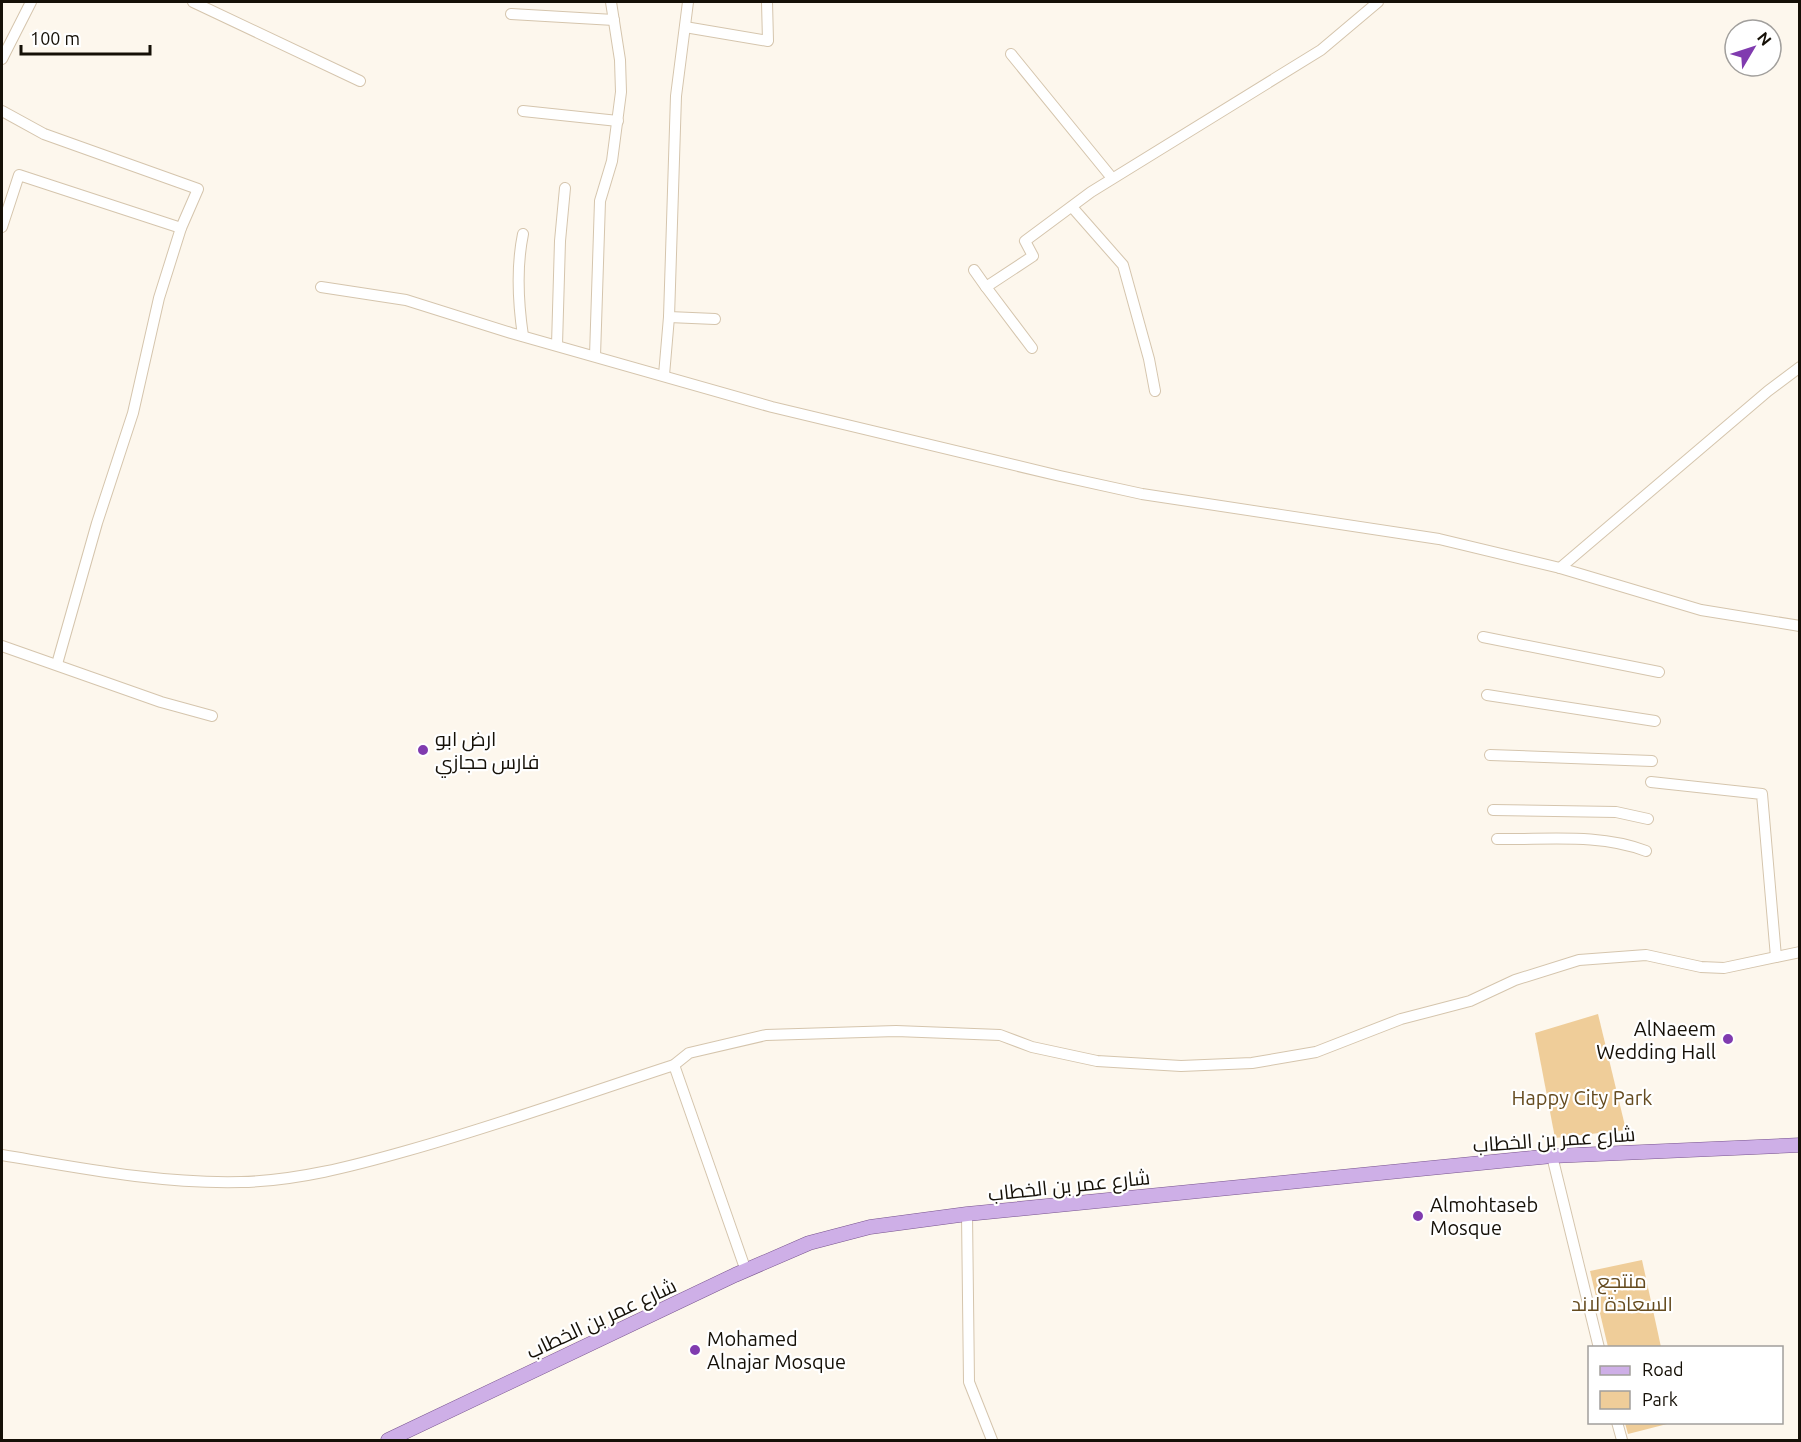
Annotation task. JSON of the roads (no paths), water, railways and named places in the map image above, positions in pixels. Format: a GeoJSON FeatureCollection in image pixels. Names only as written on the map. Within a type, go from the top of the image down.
{"type":"FeatureCollection","features":[{"type":"Feature","properties":{"kind":"main road","name":"شارع عمر بن الخطاب"},"geometry":{"type":"LineString","coordinates":[[388,1440],[809,1243],[894,1222],[1552,1156],[1800,1144]]}},
{"type":"Feature","properties":{"kind":"street"},"geometry":{"type":"LineString","coordinates":[[2,59],[31,2]]}},
{"type":"Feature","properties":{"kind":"street"},"geometry":{"type":"LineString","coordinates":[[193,2],[360,81]]}},
{"type":"Feature","properties":{"kind":"street"},"geometry":{"type":"LineString","coordinates":[[595,356],[600,201],[612,161],[618,121],[620,60],[611,2]]}},
{"type":"Feature","properties":{"kind":"street"},"geometry":{"type":"LineString","coordinates":[[664,375],[669,317],[676,96],[688,2]]}},
{"type":"Feature","properties":{"kind":"street"},"geometry":{"type":"LineString","coordinates":[[685,27],[768,41],[767,2]]}},
{"type":"Feature","properties":{"kind":"street"},"geometry":{"type":"LineString","coordinates":[[986,287],[1033,256],[1025,241],[1112,178],[1321,50],[1378,2]]}},
{"type":"Feature","properties":{"kind":"street"},"geometry":{"type":"LineString","coordinates":[[511,14],[614,20]]}},
{"type":"Feature","properties":{"kind":"street"},"geometry":{"type":"LineString","coordinates":[[1011,54],[1112,178]]}},
{"type":"Feature","properties":{"kind":"street"},"geometry":{"type":"LineString","coordinates":[[3,108],[44,134],[198,189],[181,228],[159,298],[134,413],[97,523],[57,664]]}},
{"type":"Feature","properties":{"kind":"street"},"geometry":{"type":"LineString","coordinates":[[523,111],[618,121]]}},
{"type":"Feature","properties":{"kind":"street"},"geometry":{"type":"LineString","coordinates":[[2,227],[19,175],[181,228]]}},
{"type":"Feature","properties":{"kind":"street"},"geometry":{"type":"LineString","coordinates":[[557,345],[560,241],[565,188]]}},
{"type":"Feature","properties":{"kind":"street"},"geometry":{"type":"LineString","coordinates":[[1072,207],[1123,265],[1149,359],[1155,391]]}},
{"type":"Feature","properties":{"kind":"street"},"geometry":{"type":"LineString","coordinates":[[523,234],[518,257],[519,309],[524,336]]}},
{"type":"Feature","properties":{"kind":"street"},"geometry":{"type":"LineString","coordinates":[[974,270],[1032,348]]}},
{"type":"Feature","properties":{"kind":"street"},"geometry":{"type":"LineString","coordinates":[[321,287],[406,300],[772,406],[1142,494],[1439,539],[1560,568],[1701,610],[1800,626]]}},
{"type":"Feature","properties":{"kind":"street"},"geometry":{"type":"LineString","coordinates":[[669,317],[715,319]]}},
{"type":"Feature","properties":{"kind":"street"},"geometry":{"type":"LineString","coordinates":[[1560,568],[1768,391],[1800,367]]}},
{"type":"Feature","properties":{"kind":"street"},"geometry":{"type":"LineString","coordinates":[[1483,637],[1659,672]]}},
{"type":"Feature","properties":{"kind":"street"},"geometry":{"type":"LineString","coordinates":[[2,646],[160,702],[212,716]]}},
{"type":"Feature","properties":{"kind":"street"},"geometry":{"type":"LineString","coordinates":[[1487,695],[1655,721]]}},
{"type":"Feature","properties":{"kind":"street"},"geometry":{"type":"LineString","coordinates":[[1490,755],[1652,761]]}},
{"type":"Feature","properties":{"kind":"street"},"geometry":{"type":"LineString","coordinates":[[1651,782],[1757,791],[1761,794],[1776,957]]}},
{"type":"Feature","properties":{"kind":"street"},"geometry":{"type":"LineString","coordinates":[[1493,810],[1616,812],[1648,819]]}},
{"type":"Feature","properties":{"kind":"street"},"geometry":{"type":"LineString","coordinates":[[1497,839],[1599,840],[1626,843],[1646,851]]}},
{"type":"Feature","properties":{"kind":"street"},"geometry":{"type":"LineString","coordinates":[[2,1155],[138,1176],[241,1182],[292,1177],[366,1163],[463,1136],[674,1065],[689,1053],[766,1035],[896,1031],[1000,1035],[1032,1047],[1096,1061],[1181,1066],[1252,1063],[1316,1052],[1401,1019],[1470,1001],[1515,980],[1579,960],[1646,955],[1701,967],[1724,968],[1800,952]]}},
{"type":"Feature","properties":{"kind":"street"},"geometry":{"type":"LineString","coordinates":[[674,1065],[746,1271]]}},
{"type":"Feature","properties":{"kind":"street"},"geometry":{"type":"LineString","coordinates":[[1552,1156],[1599,1346]]}},
{"type":"Feature","properties":{"kind":"street"},"geometry":{"type":"LineString","coordinates":[[967,1214],[969,1382],[992,1440]]}},
{"type":"Feature","properties":{"kind":"street"},"geometry":{"type":"LineString","coordinates":[[1618,1424],[1622,1440]]}},
{"type":"Feature","properties":{"kind":"place","name":"ارض ابو فارس حجازي"},"geometry":{"type":"Point","coordinates":[423,750]}},
{"type":"Feature","properties":{"kind":"place","name":"AlNaeem Wedding Hall"},"geometry":{"type":"Point","coordinates":[1728,1039]}},
{"type":"Feature","properties":{"kind":"place","name":"Almohtaseb Mosque"},"geometry":{"type":"Point","coordinates":[1418,1216]}},
{"type":"Feature","properties":{"kind":"place","name":"Mohamed Alnajar Mosque"},"geometry":{"type":"Point","coordinates":[695,1350]}},
{"type":"Feature","properties":{"kind":"park label","name":"Happy City Park"},"geometry":{"type":"Point","coordinates":[1582,1097]}},
{"type":"Feature","properties":{"kind":"park label","name":"منتجع السعادة لاند"},"geometry":{"type":"Point","coordinates":[1622,1292]}}]}
